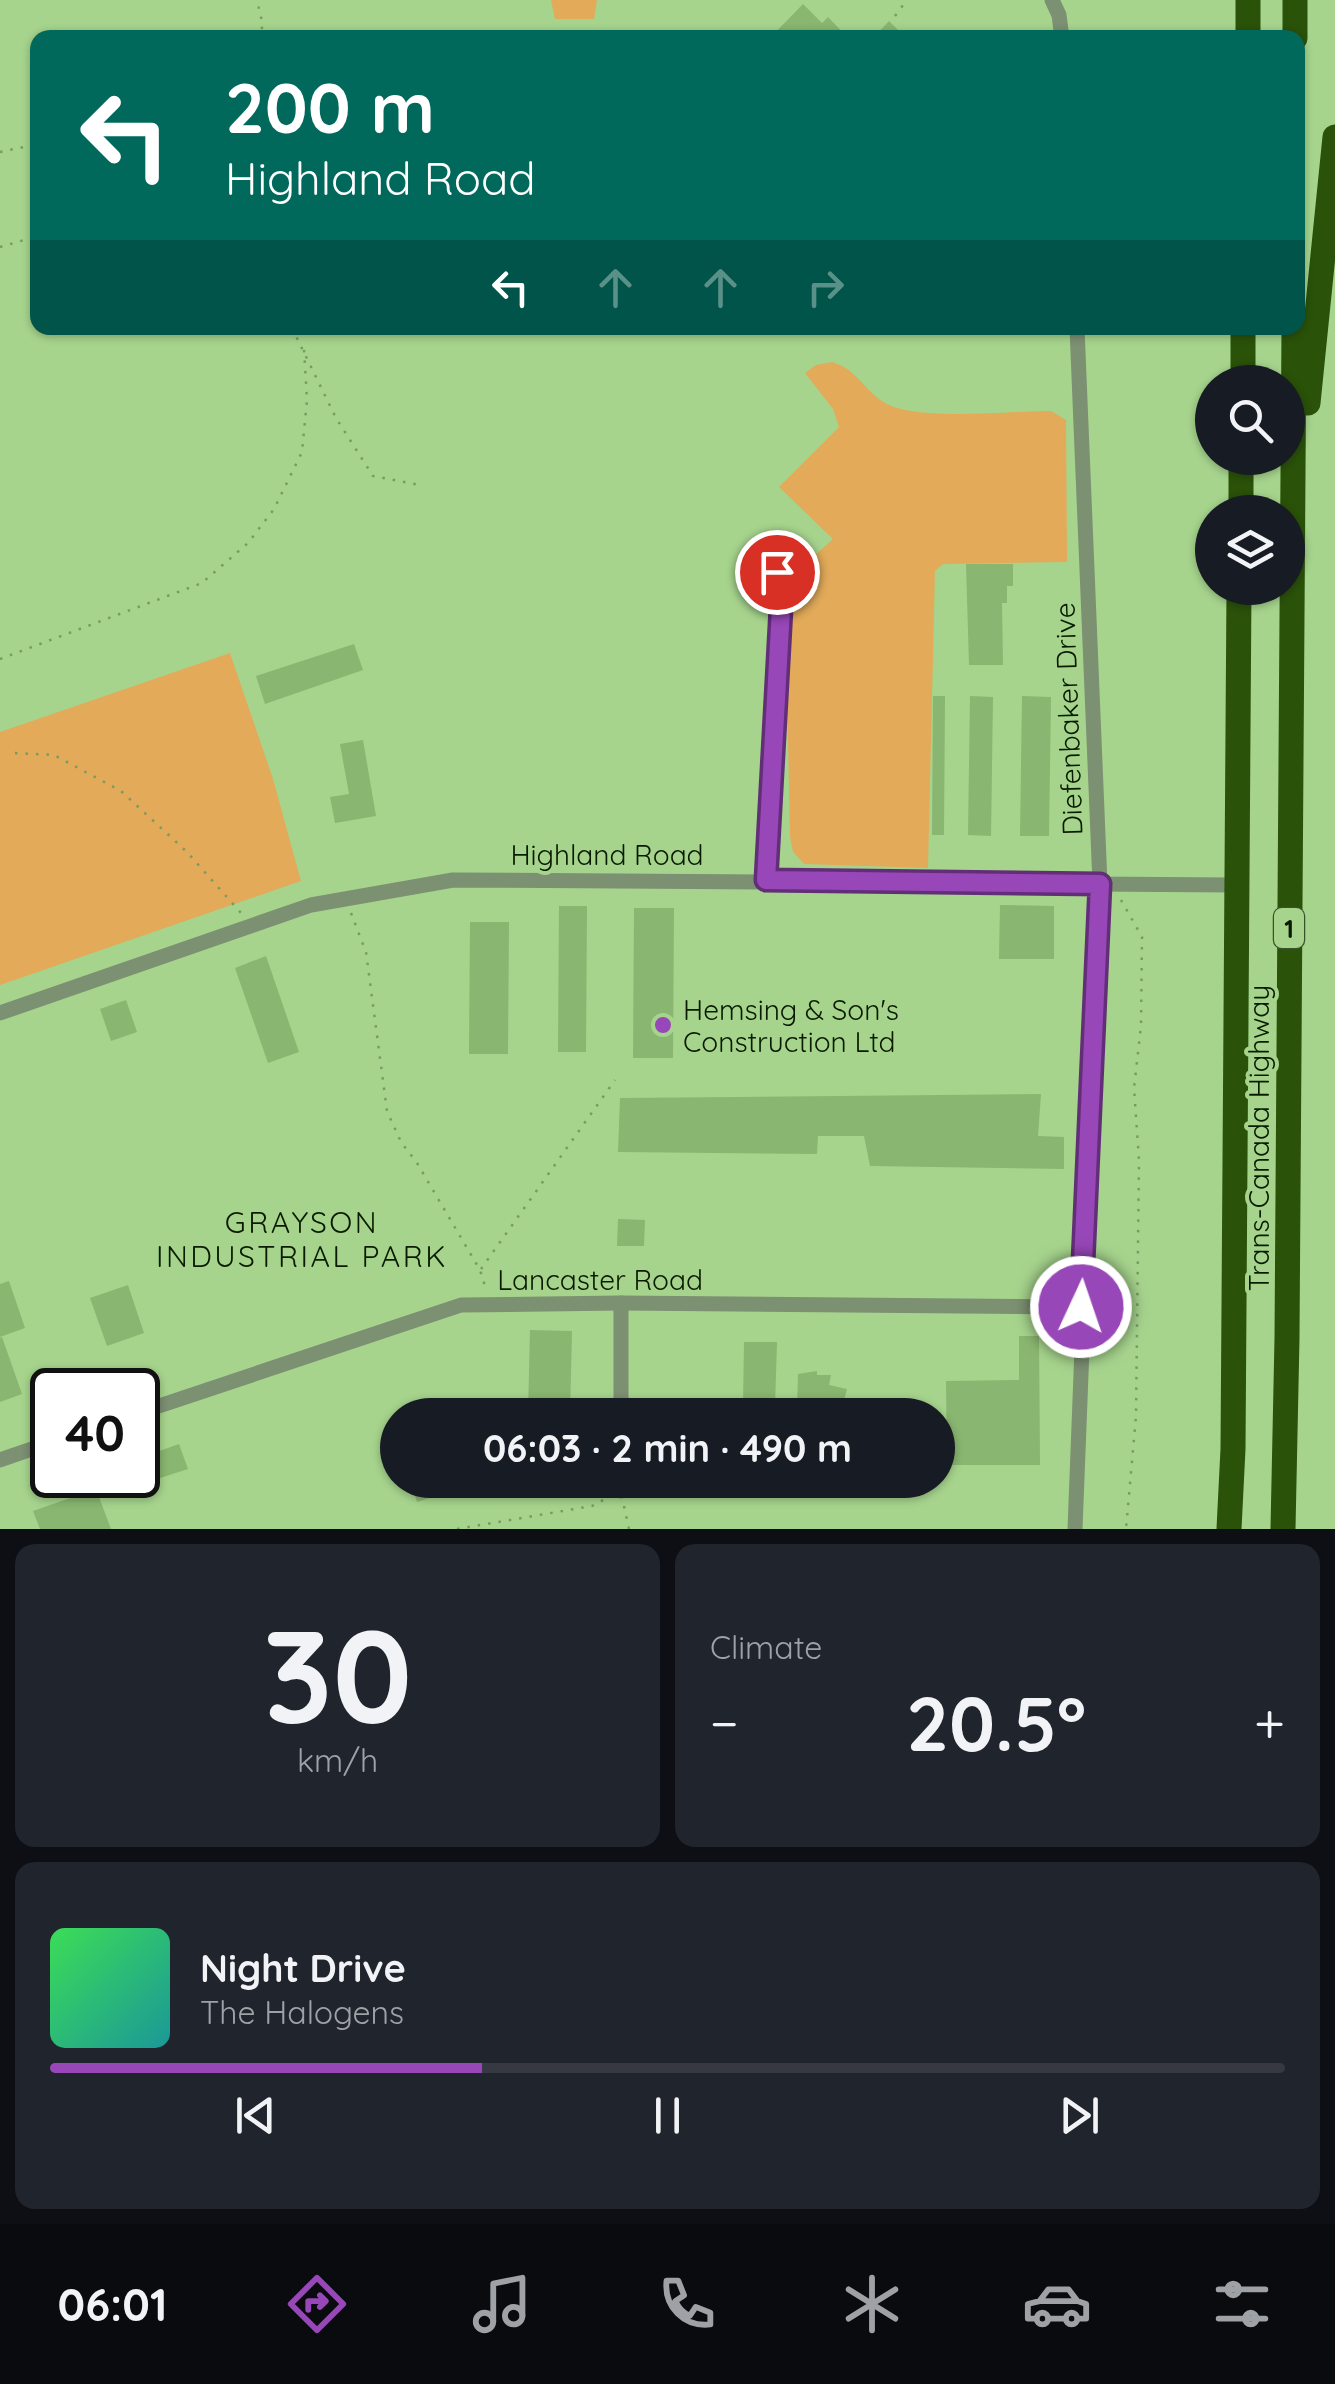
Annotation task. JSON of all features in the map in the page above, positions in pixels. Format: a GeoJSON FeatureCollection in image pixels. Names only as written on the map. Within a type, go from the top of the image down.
{"type":"FeatureCollection","features":[{"type":"Feature","properties":{"kind":"highway"},"geometry":{"type":"LineString","coordinates":[[1248,0],[1248,30]]}},
{"type":"Feature","properties":{"kind":"highway"},"geometry":{"type":"LineString","coordinates":[[1295,0],[1295,30]]}},
{"type":"Feature","properties":{"kind":"highway"},"geometry":{"type":"LineString","coordinates":[[1299,495],[1335,137]]}},
{"type":"Feature","properties":{"kind":"highway"},"geometry":{"type":"LineString","coordinates":[[1242,365],[1243,335]]}},
{"type":"Feature","properties":{"kind":"highway","name":"Trans-Canada Highway"},"geometry":{"type":"LineString","coordinates":[[1294,335],[1294,495]]}},
{"type":"Feature","properties":{"kind":"highway","name":"Trans-Canada Highway"},"geometry":{"type":"LineString","coordinates":[[1229,1529],[1233,1449],[1240,605]]}},
{"type":"Feature","properties":{"kind":"highway","name":"Trans-Canada Highway"},"geometry":{"type":"LineString","coordinates":[[1283,1529],[1293,605]]}},
{"type":"Feature","properties":{"kind":"street"},"geometry":{"type":"LineString","coordinates":[[1052,0],[1061,30]]}},
{"type":"Feature","properties":{"kind":"street","name":"Diefenbaker Drive"},"geometry":{"type":"LineString","coordinates":[[1075,1529],[1100,884],[1076,335]]}},
{"type":"Feature","properties":{"kind":"street"},"geometry":{"type":"LineString","coordinates":[[766,880],[782,590],[777,572]]}},
{"type":"Feature","properties":{"kind":"street","name":"Highland Road"},"geometry":{"type":"LineString","coordinates":[[0,1014],[311,905],[452,880],[1235,884]]}},
{"type":"Feature","properties":{"kind":"street"},"geometry":{"type":"LineString","coordinates":[[621,1302],[621,1398]]}},
{"type":"Feature","properties":{"kind":"street","name":"Lancaster Road"},"geometry":{"type":"LineString","coordinates":[[160,1406],[461,1305],[621,1302],[1081,1307]]}},
{"type":"Feature","properties":{"kind":"street"},"geometry":{"type":"LineString","coordinates":[[0,1460],[30,1450]]}},
{"type":"Feature","properties":{"kind":"path"},"geometry":{"type":"LineString","coordinates":[[257,0],[261,30]]}},
{"type":"Feature","properties":{"kind":"path"},"geometry":{"type":"LineString","coordinates":[[896,16],[907,0]]}},
{"type":"Feature","properties":{"kind":"path"},"geometry":{"type":"LineString","coordinates":[[0,152],[30,146]]}},
{"type":"Feature","properties":{"kind":"path"},"geometry":{"type":"LineString","coordinates":[[0,247],[30,238]]}},
{"type":"Feature","properties":{"kind":"path"},"geometry":{"type":"LineString","coordinates":[[296,335],[336,418],[373,476],[420,485]]}},
{"type":"Feature","properties":{"kind":"path"},"geometry":{"type":"LineString","coordinates":[[0,659],[202,583],[248,543],[274,509],[302,452],[304,350]]}},
{"type":"Feature","properties":{"kind":"path"},"geometry":{"type":"LineString","coordinates":[[15,752],[54,755],[121,791],[187,852],[252,926]]}},
{"type":"Feature","properties":{"kind":"path"},"geometry":{"type":"LineString","coordinates":[[1100,884],[1125,902],[1142,936],[1141,1026],[1134,1088],[1139,1160],[1136,1416],[1126,1529]]}},
{"type":"Feature","properties":{"kind":"path"},"geometry":{"type":"LineString","coordinates":[[342,900],[353,916],[366,952],[386,1110],[401,1142],[480,1270],[492,1305]]}},
{"type":"Feature","properties":{"kind":"path"},"geometry":{"type":"LineString","coordinates":[[480,1270],[615,1080]]}},
{"type":"Feature","properties":{"kind":"path"},"geometry":{"type":"LineString","coordinates":[[457,1529],[592,1506],[603,1498]]}},
{"type":"Feature","properties":{"kind":"path"},"geometry":{"type":"LineString","coordinates":[[623,1498],[629,1529]]}},
{"type":"Feature","properties":{"kind":"shaded area"},"geometry":{"type":"Polygon","coordinates":[[[551,0],[597,0],[594,19],[555,19],[551,0]]]}},
{"type":"Feature","properties":{"kind":"shaded area"},"geometry":{"type":"Polygon","coordinates":[[[832,362],[849,370],[879,399],[902,409],[943,414],[1051,411],[1066,420],[1067,562],[943,564],[935,571],[928,868],[804,864],[793,852],[790,837],[785,595],[802,567],[833,539],[779,487],[839,427],[833,409],[805,373],[816,365],[832,362]]]}},
{"type":"Feature","properties":{"kind":"shaded area"},"geometry":{"type":"Polygon","coordinates":[[[230,653],[273,779],[301,881],[0,985],[0,732],[230,653]]]}},
{"type":"Feature","properties":{"kind":"building"},"geometry":{"type":"Polygon","coordinates":[[[803,4],[822,23],[828,17],[840,30],[778,30],[803,4]]]}},
{"type":"Feature","properties":{"kind":"building"},"geometry":{"type":"Polygon","coordinates":[[[889,21],[898,30],[881,30],[889,21]]]}},
{"type":"Feature","properties":{"kind":"building"},"geometry":{"type":"Polygon","coordinates":[[[966,564],[1013,564],[1013,586],[1007,586],[1007,603],[1002,603],[1003,665],[969,665],[966,564]]]}},
{"type":"Feature","properties":{"kind":"building"},"geometry":{"type":"Polygon","coordinates":[[[354,644],[363,670],[265,704],[256,676],[354,644]]]}},
{"type":"Feature","properties":{"kind":"building"},"geometry":{"type":"Polygon","coordinates":[[[933,696],[945,696],[944,835],[932,835],[933,696]]]}},
{"type":"Feature","properties":{"kind":"building"},"geometry":{"type":"Polygon","coordinates":[[[970,696],[993,697],[991,836],[968,835],[970,696]]]}},
{"type":"Feature","properties":{"kind":"building"},"geometry":{"type":"Polygon","coordinates":[[[1022,696],[1051,697],[1049,836],[1020,836],[1022,696]]]}},
{"type":"Feature","properties":{"kind":"building"},"geometry":{"type":"Polygon","coordinates":[[[363,740],[376,816],[335,823],[330,797],[349,794],[340,744],[363,740]]]}},
{"type":"Feature","properties":{"kind":"building"},"geometry":{"type":"Polygon","coordinates":[[[1000,905],[1054,906],[1054,959],[999,959],[1000,905]]]}},
{"type":"Feature","properties":{"kind":"building"},"geometry":{"type":"Polygon","coordinates":[[[559,906],[587,906],[586,1052],[558,1052],[559,906]]]}},
{"type":"Feature","properties":{"kind":"building"},"geometry":{"type":"Polygon","coordinates":[[[634,908],[674,908],[673,1058],[633,1058],[634,908]]]}},
{"type":"Feature","properties":{"kind":"building"},"geometry":{"type":"Polygon","coordinates":[[[470,922],[509,922],[508,1054],[469,1054],[470,922]]]}},
{"type":"Feature","properties":{"kind":"building"},"geometry":{"type":"Polygon","coordinates":[[[266,956],[299,1052],[268,1063],[235,968],[266,956]]]}},
{"type":"Feature","properties":{"kind":"building"},"geometry":{"type":"Polygon","coordinates":[[[126,1000],[137,1032],[111,1041],[100,1009],[126,1000]]]}},
{"type":"Feature","properties":{"kind":"building"},"geometry":{"type":"Polygon","coordinates":[[[1041,1094],[1038,1136],[1064,1137],[1064,1169],[870,1166],[864,1136],[818,1136],[817,1154],[618,1152],[620,1098],[1041,1094]]]}},
{"type":"Feature","properties":{"kind":"building"},"geometry":{"type":"Polygon","coordinates":[[[618,1219],[645,1220],[644,1246],[617,1246],[618,1219]]]}},
{"type":"Feature","properties":{"kind":"building"},"geometry":{"type":"Polygon","coordinates":[[[9,1281],[25,1328],[0,1337],[0,1284],[9,1281]]]}},
{"type":"Feature","properties":{"kind":"building"},"geometry":{"type":"Polygon","coordinates":[[[128,1285],[144,1333],[107,1346],[90,1298],[128,1285]]]}},
{"type":"Feature","properties":{"kind":"building"},"geometry":{"type":"Polygon","coordinates":[[[530,1330],[572,1331],[570,1398],[528,1398],[530,1330]]]}},
{"type":"Feature","properties":{"kind":"building"},"geometry":{"type":"Polygon","coordinates":[[[1019,1336],[1039,1336],[1040,1465],[955,1465],[955,1398],[946,1398],[946,1381],[1019,1380],[1019,1336]]]}},
{"type":"Feature","properties":{"kind":"building"},"geometry":{"type":"Polygon","coordinates":[[[0,1338],[22,1394],[0,1402],[0,1338]]]}},
{"type":"Feature","properties":{"kind":"building"},"geometry":{"type":"Polygon","coordinates":[[[744,1342],[777,1342],[775,1398],[743,1398],[744,1342]]]}},
{"type":"Feature","properties":{"kind":"building"},"geometry":{"type":"Polygon","coordinates":[[[817,1371],[817,1375],[831,1375],[829,1385],[847,1389],[845,1398],[797,1398],[798,1374],[817,1371]]]}},
{"type":"Feature","properties":{"kind":"building"},"geometry":{"type":"Polygon","coordinates":[[[179,1444],[188,1469],[160,1478],[160,1451],[179,1444]]]}},
{"type":"Feature","properties":{"kind":"building"},"geometry":{"type":"Polygon","coordinates":[[[70,1498],[99,1498],[111,1529],[40,1529],[33,1511],[70,1498]]]}},
{"type":"Feature","properties":{"kind":"place","name":"Hemsing & Son's Construction Ltd"},"geometry":{"type":"Point","coordinates":[663,1025]}},
{"type":"Feature","properties":{"kind":"district","name":"GRAYSON INDUSTRIAL PARK"},"geometry":{"type":"Point","coordinates":[302,1239]}},
{"type":"Feature","properties":{"kind":"route"},"geometry":{"type":"LineString","coordinates":[[777,572],[782,590],[766,880],[1100,884],[1081,1307]]}}]}
